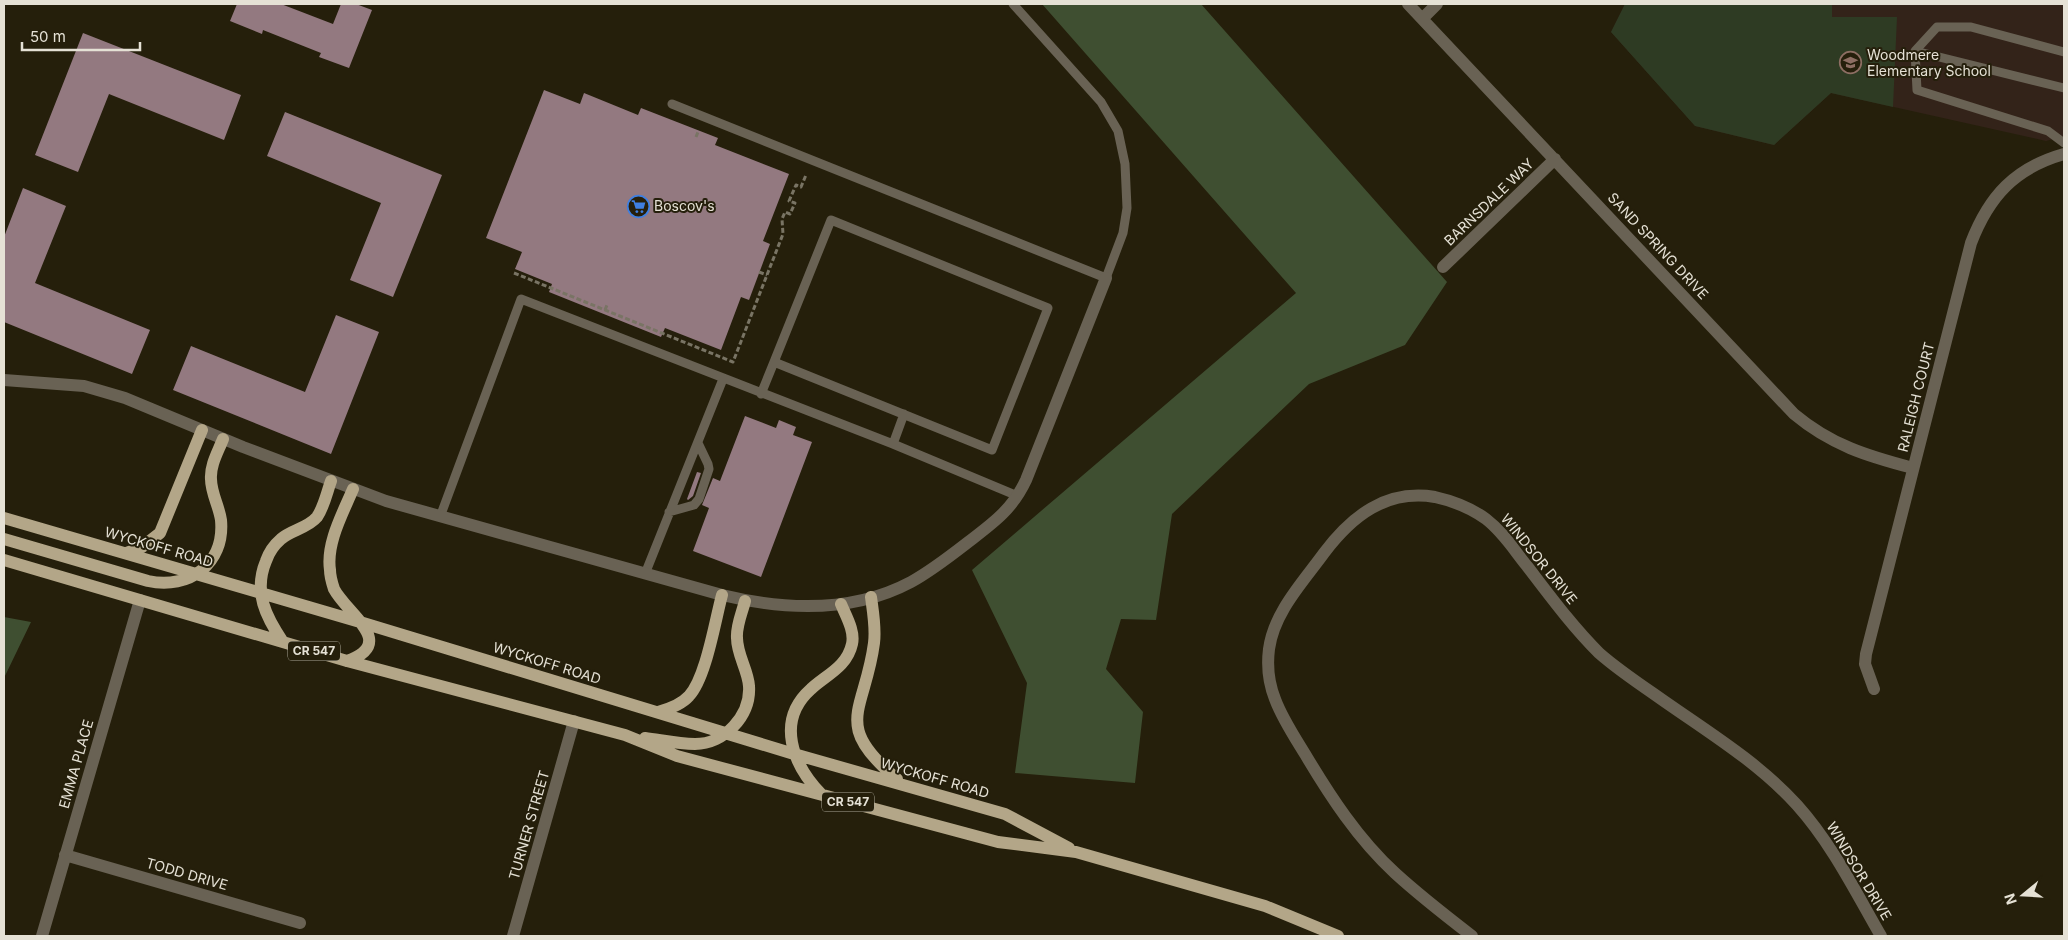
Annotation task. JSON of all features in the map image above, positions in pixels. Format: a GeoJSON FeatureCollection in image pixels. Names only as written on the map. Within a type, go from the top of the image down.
{"type":"FeatureCollection","features":[{"type":"Feature","properties":{"kind":"main road"},"geometry":{"type":"LineString","coordinates":[[126,553],[142,547],[160,533],[202,430]]}},
{"type":"Feature","properties":{"kind":"main road"},"geometry":{"type":"LineString","coordinates":[[4,539],[155,583],[176,583],[197,574],[210,562],[220,538],[221,520],[210,481],[212,467],[224,439]]}},
{"type":"Feature","properties":{"kind":"main road"},"geometry":{"type":"LineString","coordinates":[[283,642],[268,620],[261,602],[260,578],[268,554],[281,539],[316,518],[331,481]]}},
{"type":"Feature","properties":{"kind":"main road"},"geometry":{"type":"LineString","coordinates":[[347,661],[363,654],[369,645],[368,634],[335,590],[329,568],[332,542],[353,489]]}},
{"type":"Feature","properties":{"kind":"main road","name":"WYCKOFF ROAD"},"geometry":{"type":"LineString","coordinates":[[4,518],[360,622],[794,754],[1006,814],[1076,852]]}},
{"type":"Feature","properties":{"kind":"main road","name":"WYCKOFF ROAD"},"geometry":{"type":"LineString","coordinates":[[4,560],[347,661],[625,735],[677,756],[998,842],[1076,852],[1265,906],[1338,936]]}},
{"type":"Feature","properties":{"kind":"main road"},"geometry":{"type":"LineString","coordinates":[[657,712],[675,706],[693,692],[704,663],[722,595]]}},
{"type":"Feature","properties":{"kind":"main road"},"geometry":{"type":"LineString","coordinates":[[871,597],[874,643],[857,712],[857,730],[870,754],[900,783]]}},
{"type":"Feature","properties":{"kind":"main road"},"geometry":{"type":"LineString","coordinates":[[625,735],[694,744],[709,742],[726,733],[741,718],[747,705],[749,694],[748,679],[737,639],[738,626],[745,601]]}},
{"type":"Feature","properties":{"kind":"main road"},"geometry":{"type":"LineString","coordinates":[[821,794],[804,775],[794,754],[792,726],[798,706],[808,691],[836,670],[852,646],[851,631],[841,604]]}},
{"type":"Feature","properties":{"kind":"street","name":"SAND SPRING DRIVE"},"geometry":{"type":"LineString","coordinates":[[1408,4],[1794,414],[1822,435],[1847,448],[1866,456],[1913,468]]}},
{"type":"Feature","properties":{"kind":"street"},"geometry":{"type":"LineString","coordinates":[[1423,18],[1437,4]]}},
{"type":"Feature","properties":{"kind":"street","name":"RALEIGH COURT"},"geometry":{"type":"LineString","coordinates":[[1874,689],[1865,664],[1866,654],[1971,242],[1979,220],[1992,200],[2012,180],[2035,164],[2064,154]]}},
{"type":"Feature","properties":{"kind":"street","name":"BARNSDALE WAY"},"geometry":{"type":"LineString","coordinates":[[1443,267],[1555,159]]}},
{"type":"Feature","properties":{"kind":"street"},"geometry":{"type":"LineString","coordinates":[[4,380],[97,388],[353,489],[440,517],[722,595],[745,601],[797,606],[841,604],[871,597],[907,584],[941,562],[1001,517],[1018,496],[1106,278]]}},
{"type":"Feature","properties":{"kind":"street","name":"WINDSOR DRIVE"},"geometry":{"type":"LineString","coordinates":[[1472,936],[1394,872],[1368,845],[1336,804],[1319,777],[1286,721],[1271,685],[1268,664],[1271,640],[1278,619],[1291,598],[1347,525],[1374,506],[1398,498],[1433,497],[1454,502],[1475,511],[1488,521],[1502,535],[1570,622],[1601,654],[1628,676],[1746,759],[1772,780],[1796,804],[1840,863],[1881,936]]}},
{"type":"Feature","properties":{"kind":"street","name":"EMMA PLACE"},"geometry":{"type":"LineString","coordinates":[[42,936],[140,600]]}},
{"type":"Feature","properties":{"kind":"street","name":"TURNER STREET"},"geometry":{"type":"LineString","coordinates":[[513,936],[574,721]]}},
{"type":"Feature","properties":{"kind":"street","name":"TODD DRIVE"},"geometry":{"type":"LineString","coordinates":[[66,855],[300,923]]}},
{"type":"Feature","properties":{"kind":"lane"},"geometry":{"type":"LineString","coordinates":[[672,104],[1106,278],[1123,233],[1128,208],[1126,164],[1118,131],[1101,102],[1013,4]]}},
{"type":"Feature","properties":{"kind":"lane"},"geometry":{"type":"LineString","coordinates":[[2064,52],[1971,27],[1937,27],[1915,50],[1917,90],[2048,131],[2064,143]]}},
{"type":"Feature","properties":{"kind":"lane"},"geometry":{"type":"LineString","coordinates":[[1915,50],[2064,88]]}},
{"type":"Feature","properties":{"kind":"lane"},"geometry":{"type":"LineString","coordinates":[[761,394],[831,220],[1048,308],[992,450],[774,362]]}},
{"type":"Feature","properties":{"kind":"lane"},"geometry":{"type":"LineString","coordinates":[[440,517],[521,299],[893,444],[1018,496]]}},
{"type":"Feature","properties":{"kind":"lane"},"geometry":{"type":"LineString","coordinates":[[645,574],[723,379]]}},
{"type":"Feature","properties":{"kind":"lane"},"geometry":{"type":"LineString","coordinates":[[893,444],[904,414]]}},
{"type":"Feature","properties":{"kind":"lane"},"geometry":{"type":"LineString","coordinates":[[669,512],[694,505],[699,499],[709,469],[698,443]]}},
{"type":"Feature","properties":{"kind":"path"},"geometry":{"type":"LineString","coordinates":[[696,137],[698,132]]}},
{"type":"Feature","properties":{"kind":"path"},"geometry":{"type":"LineString","coordinates":[[514,273],[733,362],[783,234],[782,220],[785,212],[790,214],[795,203],[790,201],[796,185],[801,187],[806,175]]}},
{"type":"Feature","properties":{"kind":"path"},"geometry":{"type":"LineString","coordinates":[[759,272],[767,276]]}},
{"type":"Feature","properties":{"kind":"path"},"geometry":{"type":"LineString","coordinates":[[605,310],[607,306]]}},
{"type":"Feature","properties":{"kind":"shaded area","name":"Woodmere Elementary School"},"geometry":{"type":"Polygon","coordinates":[[[1625,4],[2064,4],[2064,136],[2046,141],[1831,93],[1774,145],[1695,126],[1611,32],[1625,4]]]}},
{"type":"Feature","properties":{"kind":"green space"},"geometry":{"type":"Polygon","coordinates":[[[1042,4],[1201,4],[1447,282],[1405,345],[1309,384],[1172,514],[1156,620],[1121,619],[1106,669],[1143,712],[1135,783],[1015,773],[1027,683],[972,570],[1296,293],[1042,4]]]}},
{"type":"Feature","properties":{"kind":"green space"},"geometry":{"type":"Polygon","coordinates":[[[1625,4],[1832,4],[1832,17],[1897,17],[1893,107],[1831,93],[1774,145],[1695,126],[1611,32],[1625,4]]]}},
{"type":"Feature","properties":{"kind":"green space"},"geometry":{"type":"Polygon","coordinates":[[[4,617],[31,622],[4,678],[4,617]]]}},
{"type":"Feature","properties":{"kind":"building"},"geometry":{"type":"Polygon","coordinates":[[[237,4],[281,4],[333,24],[341,4],[356,4],[372,10],[349,68],[319,57],[321,53],[263,30],[262,34],[230,21],[237,4]]]}},
{"type":"Feature","properties":{"kind":"building"},"geometry":{"type":"Polygon","coordinates":[[[83,33],[241,95],[224,140],[109,94],[78,172],[35,155],[83,33]]]}},
{"type":"Feature","properties":{"kind":"building","name":"Boscov's"},"geometry":{"type":"Polygon","coordinates":[[[544,90],[580,104],[584,93],[638,115],[641,108],[718,138],[715,145],[789,174],[763,241],[770,244],[749,300],[741,297],[721,350],[665,328],[661,337],[549,292],[552,284],[515,269],[522,252],[486,238],[544,90]]]}},
{"type":"Feature","properties":{"kind":"building"},"geometry":{"type":"Polygon","coordinates":[[[285,112],[442,175],[393,297],[350,280],[381,203],[267,156],[285,112]]]}},
{"type":"Feature","properties":{"kind":"building"},"geometry":{"type":"Polygon","coordinates":[[[23,188],[66,206],[35,283],[150,330],[132,374],[4,322],[4,237],[23,188]]]}},
{"type":"Feature","properties":{"kind":"building"},"geometry":{"type":"Polygon","coordinates":[[[336,315],[379,332],[331,454],[173,390],[191,346],[305,392],[336,315]]]}},
{"type":"Feature","properties":{"kind":"building"},"geometry":{"type":"Polygon","coordinates":[[[745,416],[776,428],[779,420],[796,427],[793,435],[812,442],[761,577],[693,551],[709,508],[702,505],[713,478],[720,481],[745,416]]]}},
{"type":"Feature","properties":{"kind":"building"},"geometry":{"type":"Polygon","coordinates":[[[697,472],[701,473],[693,496],[688,500],[687,499],[697,472]]]}},
{"type":"Feature","properties":{"kind":"place","name":"Woodmere Elementary School"},"geometry":{"type":"Point","coordinates":[1851,63]}},
{"type":"Feature","properties":{"kind":"place","name":"Boscov's"},"geometry":{"type":"Point","coordinates":[638,206]}}]}
